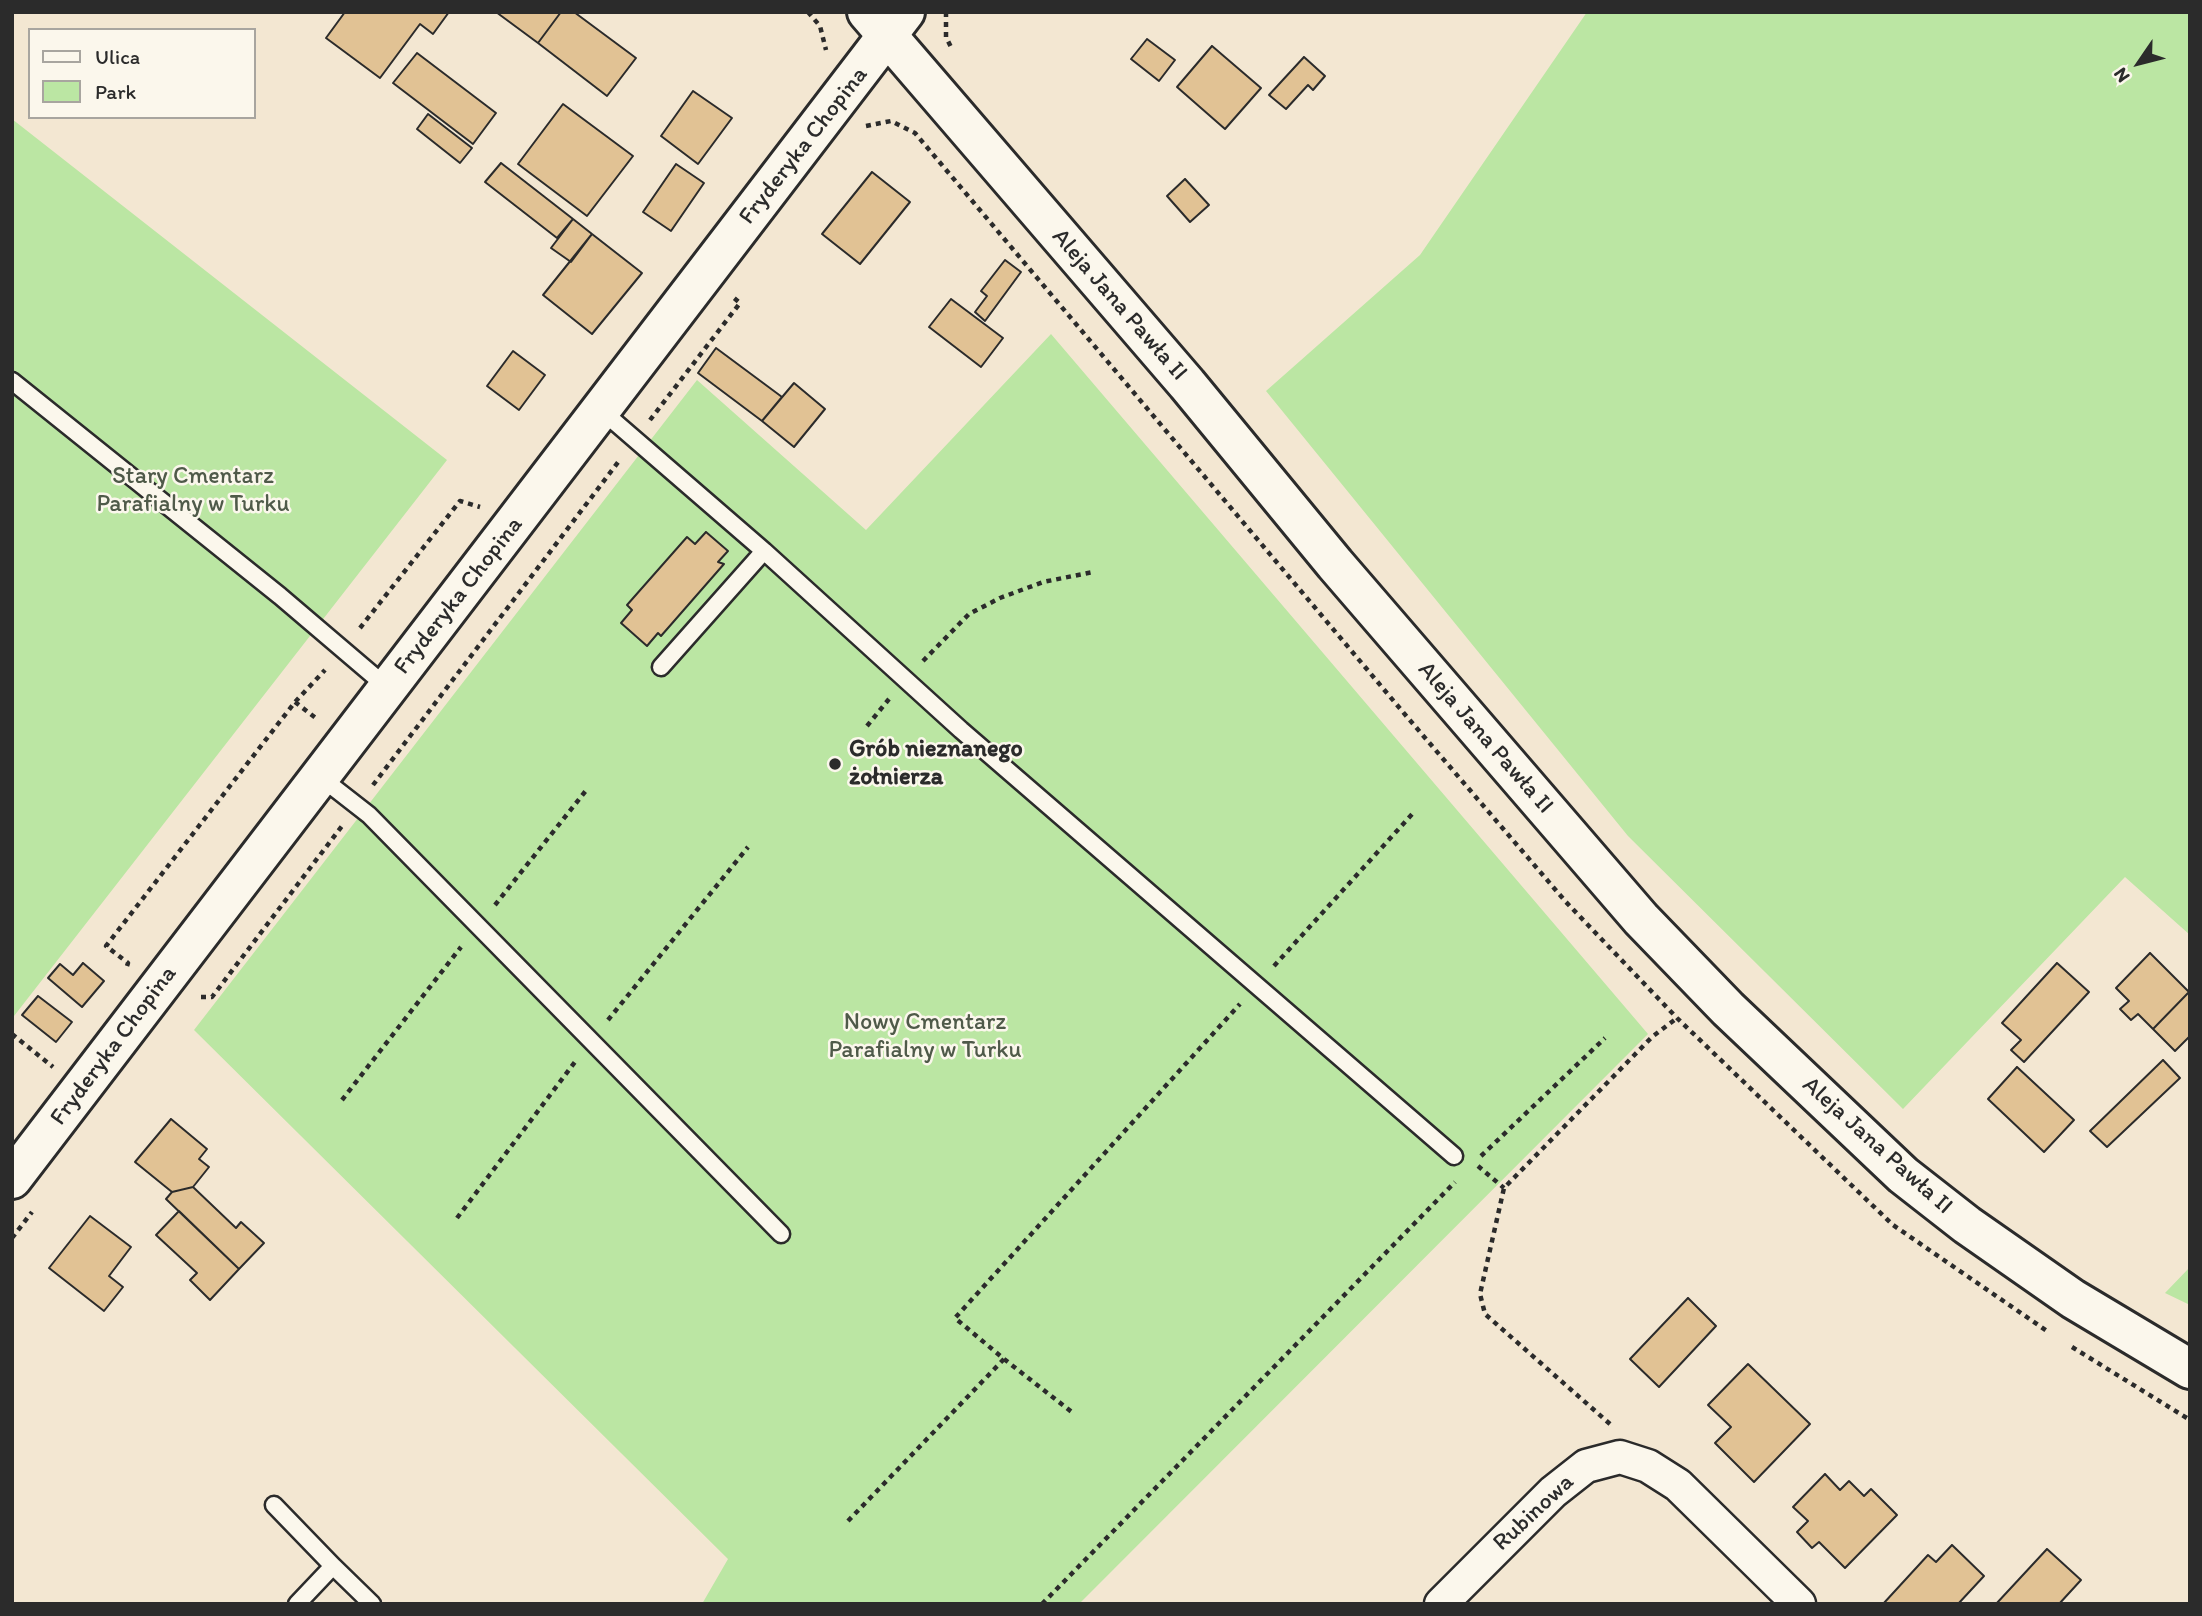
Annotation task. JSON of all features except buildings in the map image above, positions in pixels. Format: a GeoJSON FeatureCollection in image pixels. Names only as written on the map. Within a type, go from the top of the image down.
{"type":"FeatureCollection","features":[{"type":"Feature","properties":{"kind":"main road","name":"Fryderyka Chopina"},"geometry":{"type":"LineString","coordinates":[[25,1192],[319,776],[601,410],[887,20]]}},
{"type":"Feature","properties":{"kind":"main road","name":"Aleja Jana Pawła II"},"geometry":{"type":"LineString","coordinates":[[887,20],[1335,564],[1641,919],[1728,1009],[1903,1175],[1967,1225],[2073,1300],[2190,1369]]}},
{"type":"Feature","properties":{"kind":"street","name":"Rubinowa"},"geometry":{"type":"LineString","coordinates":[[1441,1604],[1553,1492],[1587,1466],[1619,1457],[1648,1466],[1678,1485],[1799,1604]]}},
{"type":"Feature","properties":{"kind":"lane"},"geometry":{"type":"LineString","coordinates":[[12,381],[280,596],[387,688]]}},
{"type":"Feature","properties":{"kind":"lane"},"geometry":{"type":"LineString","coordinates":[[601,410],[764,551],[905,680],[1255,987],[1454,1156]]}},
{"type":"Feature","properties":{"kind":"lane"},"geometry":{"type":"LineString","coordinates":[[661,667],[764,551]]}},
{"type":"Feature","properties":{"kind":"lane"},"geometry":{"type":"LineString","coordinates":[[319,776],[369,815],[781,1234]]}},
{"type":"Feature","properties":{"kind":"lane"},"geometry":{"type":"LineString","coordinates":[[274,1505],[372,1604]]}},
{"type":"Feature","properties":{"kind":"lane"},"geometry":{"type":"LineString","coordinates":[[297,1604],[333,1566]]}},
{"type":"Feature","properties":{"kind":"path"},"geometry":{"type":"LineString","coordinates":[[646,425],[740,303],[726,291]]}},
{"type":"Feature","properties":{"kind":"path"},"geometry":{"type":"LineString","coordinates":[[367,792],[621,459]]}},
{"type":"Feature","properties":{"kind":"path"},"geometry":{"type":"LineString","coordinates":[[121,974],[128,963],[106,946],[295,702],[343,650],[460,500],[491,510]]}},
{"type":"Feature","properties":{"kind":"path"},"geometry":{"type":"LineString","coordinates":[[867,726],[905,680],[969,614],[1000,598],[1043,582],[1093,572]]}},
{"type":"Feature","properties":{"kind":"path"},"geometry":{"type":"LineString","coordinates":[[342,1100],[589,788]]}},
{"type":"Feature","properties":{"kind":"path"},"geometry":{"type":"LineString","coordinates":[[1073,1413],[956,1318],[1415,811]]}},
{"type":"Feature","properties":{"kind":"path"},"geometry":{"type":"LineString","coordinates":[[198,997],[212,997],[343,825]]}},
{"type":"Feature","properties":{"kind":"path"},"geometry":{"type":"LineString","coordinates":[[457,1218],[591,1041],[748,847]]}},
{"type":"Feature","properties":{"kind":"path"},"geometry":{"type":"LineString","coordinates":[[1612,1427],[1485,1314],[1480,1294],[1504,1188],[1652,1037],[1677,1018]]}},
{"type":"Feature","properties":{"kind":"path"},"geometry":{"type":"LineString","coordinates":[[12,1034],[56,1069]]}},
{"type":"Feature","properties":{"kind":"path"},"geometry":{"type":"LineString","coordinates":[[1474,1162],[1605,1038]]}},
{"type":"Feature","properties":{"kind":"path"},"geometry":{"type":"LineString","coordinates":[[49,1079],[63,1059]]}},
{"type":"Feature","properties":{"kind":"path"},"geometry":{"type":"LineString","coordinates":[[1042,1604],[1464,1172]]}},
{"type":"Feature","properties":{"kind":"path"},"geometry":{"type":"LineString","coordinates":[[12,1238],[25,1192]]}},
{"type":"Feature","properties":{"kind":"path"},"geometry":{"type":"LineString","coordinates":[[848,1521],[1004,1359]]}},
{"type":"Feature","properties":{"kind":"green space"},"geometry":{"type":"Polygon","coordinates":[[[1587,12],[2190,12],[2190,935],[2125,877],[1903,1109],[1628,836],[1266,391],[1420,255],[1587,12]]]}},
{"type":"Feature","properties":{"kind":"green space","name":"Stary Cmentarz Parafialny w Turku"},"geometry":{"type":"Polygon","coordinates":[[[12,119],[447,460],[14,1016],[12,1014],[12,119]]]}},
{"type":"Feature","properties":{"kind":"green space","name":"Nowy Cmentarz Parafialny w Turku"},"geometry":{"type":"Polygon","coordinates":[[[1051,334],[1648,1034],[1079,1604],[702,1604],[728,1559],[194,1030],[697,380],[866,530],[1051,334]]]}},
{"type":"Feature","properties":{"kind":"green space"},"geometry":{"type":"Polygon","coordinates":[[[2190,1267],[2190,1305],[2165,1293],[2190,1267]]]}},
{"type":"Feature","properties":{"kind":"place","name":"Grób nieznanego żołnierza"},"geometry":{"type":"Point","coordinates":[835,764]}}]}
